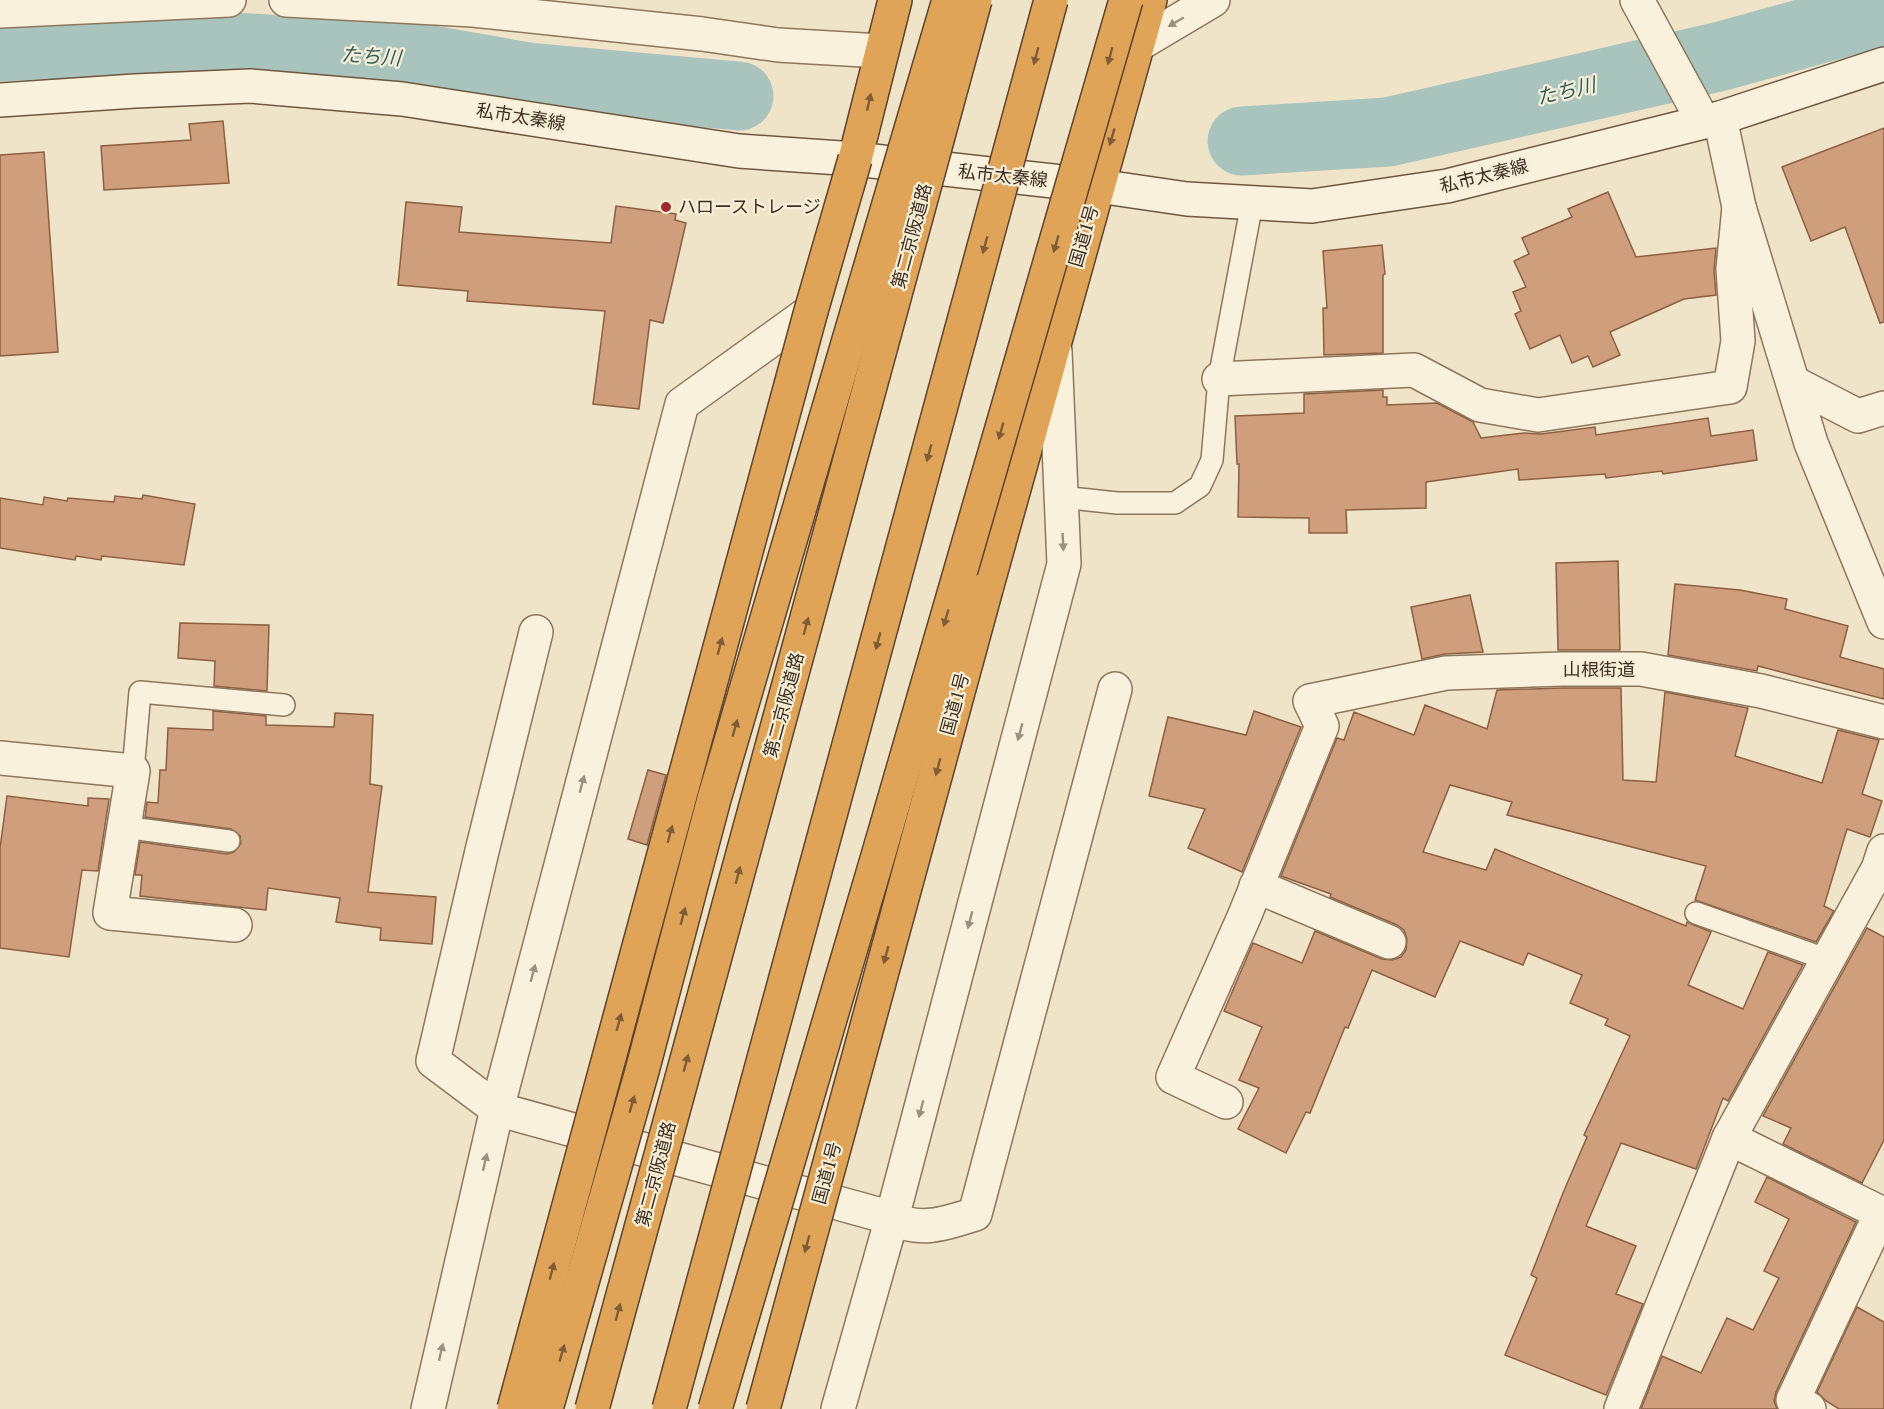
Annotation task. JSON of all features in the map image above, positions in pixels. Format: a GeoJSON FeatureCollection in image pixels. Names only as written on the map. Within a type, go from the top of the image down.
{"type":"FeatureCollection","features":[{"type":"Feature","properties":{"kind":"highway"},"geometry":{"type":"LineString","coordinates":[[546,1409],[642,1071],[714,799],[949,0]]}},
{"type":"Feature","properties":{"kind":"highway","name":"第二京阪道路"},"geometry":{"type":"LineString","coordinates":[[592,1409],[975,0]]}},
{"type":"Feature","properties":{"kind":"highway"},"geometry":{"type":"LineString","coordinates":[[669,1409],[1052,0]]}},
{"type":"Feature","properties":{"kind":"highway"},"geometry":{"type":"LineString","coordinates":[[715,1409],[1126,0]]}},
{"type":"Feature","properties":{"kind":"highway","name":"国道1号"},"geometry":{"type":"LineString","coordinates":[[762,1409],[1055,337],[1150,0]]}},
{"type":"Feature","properties":{"kind":"highway"},"geometry":{"type":"LineString","coordinates":[[514,1409],[811,311],[855,159],[887,19]]}},
{"type":"Feature","properties":{"kind":"street"},"geometry":{"type":"LineString","coordinates":[[0,11],[229,0]]}},
{"type":"Feature","properties":{"kind":"street"},"geometry":{"type":"LineString","coordinates":[[286,0],[472,10],[702,34],[778,45],[887,19]]}},
{"type":"Feature","properties":{"kind":"street"},"geometry":{"type":"LineString","coordinates":[[1139,44],[1214,0]]}},
{"type":"Feature","properties":{"kind":"street"},"geometry":{"type":"LineString","coordinates":[[1637,0],[1711,120],[1811,443],[1884,622]]}},
{"type":"Feature","properties":{"kind":"street","name":"私市太秦線"},"geometry":{"type":"LineString","coordinates":[[0,100],[250,86],[402,99],[739,151],[855,159],[1098,186],[1186,199],[1312,206],[1447,186],[1711,120],[1884,64]]}},
{"type":"Feature","properties":{"kind":"street"},"geometry":{"type":"LineString","coordinates":[[1219,380],[1414,370],[1480,405],[1538,416],[1730,387],[1738,341],[1733,269],[1739,207]]}},
{"type":"Feature","properties":{"kind":"street"},"geometry":{"type":"LineString","coordinates":[[428,1409],[497,1109],[682,404],[811,311]]}},
{"type":"Feature","properties":{"kind":"street"},"geometry":{"type":"LineString","coordinates":[[838,1409],[892,1218],[1064,564],[1055,337]]}},
{"type":"Feature","properties":{"kind":"street"},"geometry":{"type":"LineString","coordinates":[[1794,383],[1858,416],[1884,408]]}},
{"type":"Feature","properties":{"kind":"street"},"geometry":{"type":"LineString","coordinates":[[536,632],[433,1061],[497,1109],[892,1218],[902,1223],[938,1226],[975,1214],[1115,689]]}},
{"type":"Feature","properties":{"kind":"street","name":"山根街道"},"geometry":{"type":"LineString","coordinates":[[1256,886],[1322,726],[1310,701],[1446,673],[1641,669],[1761,691],[1884,722]]}},
{"type":"Feature","properties":{"kind":"street"},"geometry":{"type":"LineString","coordinates":[[0,758],[133,771],[110,914],[236,925]]}},
{"type":"Feature","properties":{"kind":"street"},"geometry":{"type":"LineString","coordinates":[[1621,1409],[1729,1138],[1878,869],[1884,851]]}},
{"type":"Feature","properties":{"kind":"street"},"geometry":{"type":"LineString","coordinates":[[1226,1102],[1173,1077],[1256,886],[1389,942]]}},
{"type":"Feature","properties":{"kind":"street"},"geometry":{"type":"LineString","coordinates":[[1729,1138],[1881,1213],[1793,1401],[1809,1409]]}},
{"type":"Feature","properties":{"kind":"lane"},"geometry":{"type":"LineString","coordinates":[[1061,497],[1117,503],[1175,503],[1200,486],[1212,460],[1219,380],[1252,203]]}},
{"type":"Feature","properties":{"kind":"lane"},"geometry":{"type":"LineString","coordinates":[[133,771],[140,692],[284,705]]}},
{"type":"Feature","properties":{"kind":"lane"},"geometry":{"type":"LineString","coordinates":[[123,827],[229,841]]}},
{"type":"Feature","properties":{"kind":"lane"},"geometry":{"type":"LineString","coordinates":[[1696,913],[1828,960]]}},
{"type":"Feature","properties":{"kind":"building"},"geometry":{"type":"Polygon","coordinates":[[[223,121],[229,183],[104,190],[101,146],[191,140],[189,124],[223,121]]]}},
{"type":"Feature","properties":{"kind":"building"},"geometry":{"type":"Polygon","coordinates":[[[1884,128],[1884,322],[1880,323],[1845,227],[1811,241],[1782,167],[1884,128]]]}},
{"type":"Feature","properties":{"kind":"building"},"geometry":{"type":"Polygon","coordinates":[[[44,152],[58,352],[0,356],[0,155],[44,152]]]}},
{"type":"Feature","properties":{"kind":"building"},"geometry":{"type":"Polygon","coordinates":[[[1608,192],[1636,257],[1716,248],[1714,270],[1716,295],[1684,299],[1610,332],[1620,355],[1593,367],[1588,356],[1572,363],[1560,335],[1530,349],[1515,314],[1521,311],[1513,292],[1526,287],[1514,261],[1529,254],[1522,238],[1572,217],[1568,209],[1608,192]]]}},
{"type":"Feature","properties":{"kind":"building"},"geometry":{"type":"Polygon","coordinates":[[[406,202],[462,207],[459,232],[611,243],[616,206],[676,214],[675,220],[686,223],[663,323],[650,320],[639,409],[593,404],[605,311],[467,301],[468,291],[398,285],[406,202]]]}},
{"type":"Feature","properties":{"kind":"building"},"geometry":{"type":"Polygon","coordinates":[[[1382,245],[1385,274],[1383,275],[1383,353],[1324,355],[1323,308],[1327,308],[1323,251],[1382,245]]]}},
{"type":"Feature","properties":{"kind":"building"},"geometry":{"type":"Polygon","coordinates":[[[1383,390],[1383,397],[1387,397],[1387,405],[1437,403],[1473,422],[1481,438],[1595,427],[1596,435],[1708,418],[1711,436],[1753,430],[1757,460],[1663,474],[1662,471],[1606,478],[1605,474],[1519,480],[1518,469],[1426,482],[1426,508],[1346,510],[1347,533],[1309,533],[1309,518],[1238,517],[1239,464],[1237,464],[1235,416],[1304,413],[1304,394],[1383,390]]]}},
{"type":"Feature","properties":{"kind":"building"},"geometry":{"type":"Polygon","coordinates":[[[143,495],[195,504],[184,565],[102,556],[101,560],[76,556],[75,560],[0,548],[0,498],[43,505],[44,497],[67,501],[68,498],[114,502],[115,496],[142,499],[143,495]]]}},
{"type":"Feature","properties":{"kind":"building"},"geometry":{"type":"Polygon","coordinates":[[[1618,561],[1620,650],[1558,650],[1556,563],[1618,561]]]}},
{"type":"Feature","properties":{"kind":"building"},"geometry":{"type":"Polygon","coordinates":[[[1675,584],[1740,590],[1787,599],[1785,609],[1848,626],[1840,657],[1884,669],[1884,699],[1758,666],[1757,671],[1668,655],[1675,584]]]}},
{"type":"Feature","properties":{"kind":"building"},"geometry":{"type":"Polygon","coordinates":[[[1470,595],[1483,652],[1445,654],[1422,659],[1411,607],[1470,595]]]}},
{"type":"Feature","properties":{"kind":"building"},"geometry":{"type":"Polygon","coordinates":[[[180,623],[269,625],[267,691],[214,686],[215,661],[178,658],[180,623]]]}},
{"type":"Feature","properties":{"kind":"building"},"geometry":{"type":"Polygon","coordinates":[[[1621,688],[1623,780],[1656,782],[1665,692],[1748,708],[1735,756],[1822,783],[1838,730],[1879,740],[1862,794],[1882,801],[1870,837],[1847,829],[1824,906],[1834,911],[1816,942],[1695,900],[1706,866],[1507,815],[1512,802],[1450,785],[1423,852],[1486,870],[1495,849],[1686,926],[1687,922],[1711,932],[1688,985],[1743,1009],[1768,952],[1803,965],[1728,1101],[1723,1098],[1696,1169],[1621,1143],[1586,1226],[1636,1246],[1616,1294],[1643,1304],[1606,1395],[1505,1355],[1537,1278],[1531,1275],[1587,1137],[1584,1135],[1630,1036],[1605,1025],[1608,1019],[1570,1003],[1582,975],[1528,953],[1523,965],[1460,941],[1435,997],[1372,970],[1348,1028],[1345,1027],[1310,1113],[1306,1112],[1286,1153],[1238,1129],[1259,1088],[1239,1080],[1262,1027],[1224,1011],[1253,943],[1302,963],[1315,931],[1382,959],[1392,960],[1401,957],[1406,950],[1407,939],[1404,930],[1397,925],[1330,897],[1331,894],[1281,876],[1337,738],[1344,740],[1354,712],[1414,735],[1425,705],[1487,729],[1497,690],[1621,688]]]}},
{"type":"Feature","properties":{"kind":"building"},"geometry":{"type":"Polygon","coordinates":[[[213,711],[266,716],[266,725],[334,727],[335,713],[373,715],[370,784],[382,786],[368,892],[436,897],[432,944],[380,940],[381,928],[336,922],[340,898],[268,888],[266,910],[140,896],[142,875],[135,875],[140,842],[227,854],[234,852],[241,843],[240,836],[231,829],[145,817],[147,802],[158,803],[160,770],[166,770],[168,728],[213,730],[213,711]]]}},
{"type":"Feature","properties":{"kind":"building"},"geometry":{"type":"Polygon","coordinates":[[[1254,711],[1301,727],[1242,872],[1188,848],[1205,809],[1149,796],[1168,717],[1246,735],[1254,711]]]}},
{"type":"Feature","properties":{"kind":"building"},"geometry":{"type":"Polygon","coordinates":[[[648,770],[666,775],[647,845],[628,839],[648,770]]]}},
{"type":"Feature","properties":{"kind":"building"},"geometry":{"type":"Polygon","coordinates":[[[7,796],[88,806],[88,798],[109,799],[98,871],[82,870],[69,957],[0,948],[0,848],[7,796]]]}},
{"type":"Feature","properties":{"kind":"building"},"geometry":{"type":"Polygon","coordinates":[[[1867,928],[1884,937],[1884,1140],[1862,1183],[1783,1144],[1791,1128],[1763,1116],[1867,928]]]}},
{"type":"Feature","properties":{"kind":"building"},"geometry":{"type":"Polygon","coordinates":[[[1767,1177],[1856,1222],[1776,1392],[1774,1401],[1777,1409],[1641,1409],[1662,1356],[1701,1373],[1727,1318],[1753,1330],[1779,1278],[1764,1271],[1789,1219],[1755,1202],[1767,1177]]]}},
{"type":"Feature","properties":{"kind":"building"},"geometry":{"type":"Polygon","coordinates":[[[1857,1307],[1884,1322],[1884,1409],[1839,1409],[1817,1392],[1857,1307]]]}},
{"type":"Feature","properties":{"kind":"waterway","name":"たち川"},"geometry":{"type":"LineString","coordinates":[[1242,141],[1388,132],[1722,56],[1884,9]]}},
{"type":"Feature","properties":{"kind":"waterway","name":"たち川"},"geometry":{"type":"LineString","coordinates":[[0,47],[161,42],[431,60],[528,77],[739,96]]}},
{"type":"Feature","properties":{"kind":"place","name":"ハローストレージ"},"geometry":{"type":"Point","coordinates":[666,207]}}]}
